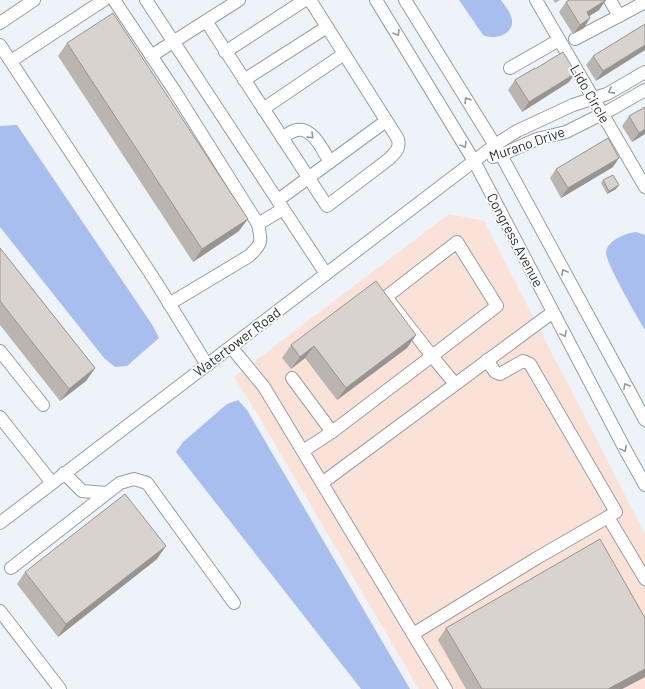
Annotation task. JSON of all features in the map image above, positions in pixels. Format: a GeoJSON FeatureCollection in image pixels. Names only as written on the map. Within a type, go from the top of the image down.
{"type":"FeatureCollection","features":[{"type":"Feature","properties":{"kind":"street"},"geometry":{"type":"LineString","coordinates":[[0,23],[34,0]]}},
{"type":"Feature","properties":{"kind":"street"},"geometry":{"type":"LineString","coordinates":[[11,61],[104,0]]}},
{"type":"Feature","properties":{"kind":"street"},"geometry":{"type":"LineString","coordinates":[[114,0],[174,90],[258,224],[261,238],[259,246],[249,256],[169,304]]}},
{"type":"Feature","properties":{"kind":"street"},"geometry":{"type":"LineString","coordinates":[[146,0],[326,274]]}},
{"type":"Feature","properties":{"kind":"street"},"geometry":{"type":"LineString","coordinates":[[151,56],[239,0]]}},
{"type":"Feature","properties":{"kind":"street"},"geometry":{"type":"LineString","coordinates":[[225,52],[305,0]]}},
{"type":"Feature","properties":{"kind":"street"},"geometry":{"type":"LineString","coordinates":[[206,22],[327,206],[395,153],[399,146],[398,140],[310,0]]}},
{"type":"Feature","properties":{"kind":"street","name":"Congress Avenue"},"geometry":{"type":"LineString","coordinates":[[376,0],[474,161],[645,485]]}},
{"type":"Feature","properties":{"kind":"street","name":"Congress Avenue"},"geometry":{"type":"LineString","coordinates":[[405,0],[498,150],[645,420]]}},
{"type":"Feature","properties":{"kind":"street","name":"Lido Circle"},"geometry":{"type":"LineString","coordinates":[[536,0],[645,187]]}},
{"type":"Feature","properties":{"kind":"street"},"geometry":{"type":"LineString","coordinates":[[610,0],[619,16]]}},
{"type":"Feature","properties":{"kind":"street"},"geometry":{"type":"LineString","coordinates":[[575,39],[645,2]]}},
{"type":"Feature","properties":{"kind":"street"},"geometry":{"type":"LineString","coordinates":[[244,80],[327,27]]}},
{"type":"Feature","properties":{"kind":"street"},"geometry":{"type":"LineString","coordinates":[[510,68],[559,40]]}},
{"type":"Feature","properties":{"kind":"street"},"geometry":{"type":"LineString","coordinates":[[0,45],[169,304],[206,365]]}},
{"type":"Feature","properties":{"kind":"street"},"geometry":{"type":"LineString","coordinates":[[263,109],[344,54]]}},
{"type":"Feature","properties":{"kind":"street","name":"Murano Drive"},"geometry":{"type":"LineString","coordinates":[[498,150],[517,131],[574,105],[607,94],[645,72]]}},
{"type":"Feature","properties":{"kind":"street","name":"Murano Drive"},"geometry":{"type":"LineString","coordinates":[[474,161],[498,150],[566,132],[645,90]]}},
{"type":"Feature","properties":{"kind":"street"},"geometry":{"type":"LineString","coordinates":[[258,224],[309,178],[386,121]]}},
{"type":"Feature","properties":{"kind":"street"},"geometry":{"type":"LineString","coordinates":[[282,138],[298,130],[305,131],[314,138],[330,162]]}},
{"type":"Feature","properties":{"kind":"street","name":"Watertower Road"},"geometry":{"type":"LineString","coordinates":[[0,523],[474,161]]}},
{"type":"Feature","properties":{"kind":"street"},"geometry":{"type":"LineString","coordinates":[[303,451],[332,432],[432,356],[497,306],[457,242],[386,297],[432,356],[455,384]]}},
{"type":"Feature","properties":{"kind":"street"},"geometry":{"type":"LineString","coordinates":[[322,483],[553,312]]}},
{"type":"Feature","properties":{"kind":"street"},"geometry":{"type":"LineString","coordinates":[[230,347],[264,387],[446,689]]}},
{"type":"Feature","properties":{"kind":"street"},"geometry":{"type":"LineString","coordinates":[[2,356],[43,405]]}},
{"type":"Feature","properties":{"kind":"street"},"geometry":{"type":"LineString","coordinates":[[413,634],[537,558],[616,512],[530,364],[523,361],[500,374],[495,372],[487,360]]}},
{"type":"Feature","properties":{"kind":"street"},"geometry":{"type":"LineString","coordinates":[[292,378],[332,432]]}},
{"type":"Feature","properties":{"kind":"street"},"geometry":{"type":"LineString","coordinates":[[0,417],[52,483]]}},
{"type":"Feature","properties":{"kind":"street"},"geometry":{"type":"LineString","coordinates":[[64,474],[82,491],[106,494]]}},
{"type":"Feature","properties":{"kind":"street"},"geometry":{"type":"LineString","coordinates":[[11,568],[120,483],[134,479],[147,483],[234,603]]}},
{"type":"Feature","properties":{"kind":"street"},"geometry":{"type":"LineString","coordinates":[[608,517],[645,579]]}},
{"type":"Feature","properties":{"kind":"street"},"geometry":{"type":"LineString","coordinates":[[0,611],[60,689]]}},
{"type":"Feature","properties":{"kind":"shaded area"},"geometry":{"type":"Polygon","coordinates":[[[449,214],[484,221],[645,534],[645,689],[419,689],[252,405],[234,377],[449,214]]]}},
{"type":"Feature","properties":{"kind":"water"},"geometry":{"type":"Polygon","coordinates":[[[459,0],[501,0],[511,17],[511,27],[501,36],[492,37],[483,35],[459,0]]]}},
{"type":"Feature","properties":{"kind":"water"},"geometry":{"type":"Polygon","coordinates":[[[17,125],[153,326],[159,338],[127,366],[115,367],[104,358],[0,227],[0,126],[17,125]]]}},
{"type":"Feature","properties":{"kind":"water"},"geometry":{"type":"Polygon","coordinates":[[[636,232],[645,235],[645,330],[616,278],[607,258],[606,252],[610,244],[618,238],[636,232]]]}},
{"type":"Feature","properties":{"kind":"water"},"geometry":{"type":"Polygon","coordinates":[[[238,400],[247,410],[410,689],[361,689],[176,452],[183,442],[227,404],[238,400]]]}},
{"type":"Feature","properties":{"kind":"building"},"geometry":{"type":"Polygon","coordinates":[[[569,0],[606,0],[587,12],[590,18],[580,25],[566,2],[569,0]]]}},
{"type":"Feature","properties":{"kind":"building"},"geometry":{"type":"Polygon","coordinates":[[[113,13],[248,219],[202,249],[67,43],[113,13]]]}},
{"type":"Feature","properties":{"kind":"building"},"geometry":{"type":"Polygon","coordinates":[[[645,24],[645,45],[603,71],[593,56],[645,24]]]}},
{"type":"Feature","properties":{"kind":"building"},"geometry":{"type":"Polygon","coordinates":[[[563,52],[576,73],[529,102],[515,80],[563,52]]]}},
{"type":"Feature","properties":{"kind":"building"},"geometry":{"type":"Polygon","coordinates":[[[645,107],[645,129],[639,133],[629,116],[645,107]]]}},
{"type":"Feature","properties":{"kind":"building"},"geometry":{"type":"Polygon","coordinates":[[[608,138],[619,158],[568,188],[556,169],[608,138]]]}},
{"type":"Feature","properties":{"kind":"building"},"geometry":{"type":"Polygon","coordinates":[[[613,175],[619,185],[609,191],[603,180],[613,175]]]}},
{"type":"Feature","properties":{"kind":"building"},"geometry":{"type":"Polygon","coordinates":[[[0,248],[95,368],[69,389],[0,301],[0,248]]]}},
{"type":"Feature","properties":{"kind":"building"},"geometry":{"type":"Polygon","coordinates":[[[376,281],[416,335],[346,388],[314,346],[300,357],[291,345],[376,281]]]}},
{"type":"Feature","properties":{"kind":"building"},"geometry":{"type":"Polygon","coordinates":[[[125,494],[166,546],[66,624],[25,572],[125,494]]]}},
{"type":"Feature","properties":{"kind":"building"},"geometry":{"type":"Polygon","coordinates":[[[600,539],[645,618],[645,669],[608,689],[482,689],[446,628],[600,539]]]}}]}
